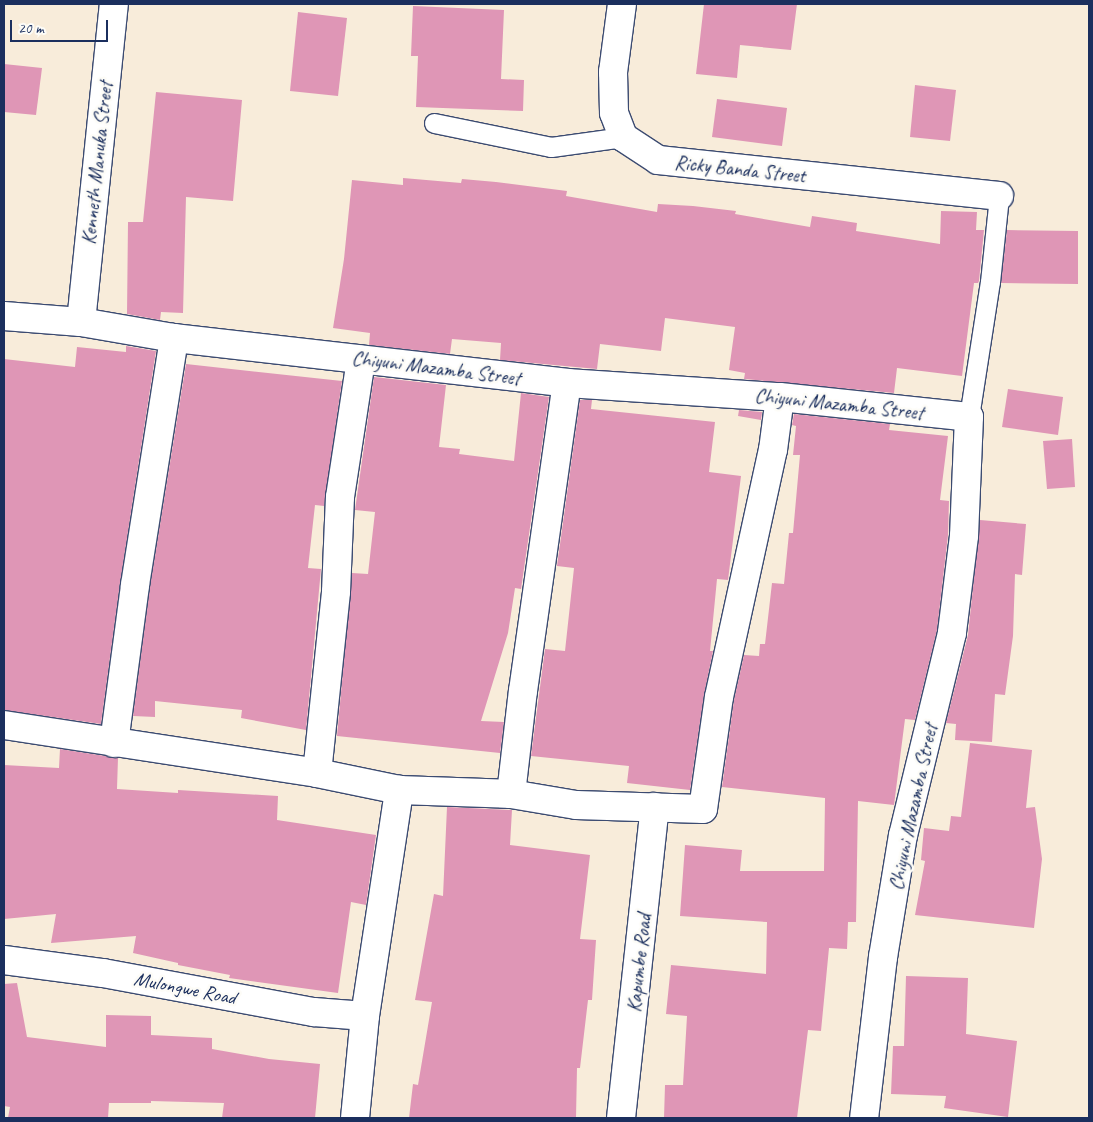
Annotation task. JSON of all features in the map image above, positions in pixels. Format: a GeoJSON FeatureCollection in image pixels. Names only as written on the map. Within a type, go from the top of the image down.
{"type":"FeatureCollection","features":[{"type":"Feature","properties":{"kind":"street","name":"Kenneth Manuka Street"},"geometry":{"type":"LineString","coordinates":[[81,322],[114,4]]}},
{"type":"Feature","properties":{"kind":"street"},"geometry":{"type":"LineString","coordinates":[[622,4],[613,72],[614,113],[623,137]]}},
{"type":"Feature","properties":{"kind":"street","name":"Ricky Banda Street"},"geometry":{"type":"LineString","coordinates":[[623,137],[658,160],[998,196]]}},
{"type":"Feature","properties":{"kind":"street","name":"Chiyuni Mazamba Street"},"geometry":{"type":"LineString","coordinates":[[4,316],[81,322],[174,338],[567,383],[780,397],[969,417],[964,536],[952,633],[903,836],[883,957],[864,1118]]}},
{"type":"Feature","properties":{"kind":"street"},"geometry":{"type":"LineString","coordinates":[[114,743],[135,585],[174,338]]}},
{"type":"Feature","properties":{"kind":"street"},"geometry":{"type":"LineString","coordinates":[[317,773],[336,592],[340,497],[361,360]]}},
{"type":"Feature","properties":{"kind":"street"},"geometry":{"type":"LineString","coordinates":[[511,794],[523,691],[567,383]]}},
{"type":"Feature","properties":{"kind":"street"},"geometry":{"type":"LineString","coordinates":[[4,725],[317,773],[399,790],[511,794],[576,805],[703,809],[719,697],[773,450],[780,397]]}},
{"type":"Feature","properties":{"kind":"street"},"geometry":{"type":"LineString","coordinates":[[355,1118],[365,1016],[399,790]]}},
{"type":"Feature","properties":{"kind":"street","name":"Kapumbe Road"},"geometry":{"type":"LineString","coordinates":[[621,1118],[655,807]]}},
{"type":"Feature","properties":{"kind":"street","name":"Mulongwe Road"},"geometry":{"type":"LineString","coordinates":[[4,960],[103,973],[314,1012],[365,1016]]}},
{"type":"Feature","properties":{"kind":"lane"},"geometry":{"type":"LineString","coordinates":[[434,123],[550,147],[623,137]]}},
{"type":"Feature","properties":{"kind":"lane"},"geometry":{"type":"LineString","coordinates":[[969,417],[990,282],[998,196]]}},
{"type":"Feature","properties":{"kind":"building"},"geometry":{"type":"Polygon","coordinates":[[[704,4],[797,4],[791,50],[740,45],[737,78],[696,74],[704,4]]]}},
{"type":"Feature","properties":{"kind":"building"},"geometry":{"type":"Polygon","coordinates":[[[413,6],[504,10],[501,79],[524,80],[523,111],[416,107],[418,56],[411,56],[413,6]]]}},
{"type":"Feature","properties":{"kind":"building"},"geometry":{"type":"Polygon","coordinates":[[[298,12],[347,18],[338,96],[290,91],[298,12]]]}},
{"type":"Feature","properties":{"kind":"building"},"geometry":{"type":"Polygon","coordinates":[[[4,64],[42,68],[36,115],[4,112],[4,64]]]}},
{"type":"Feature","properties":{"kind":"building"},"geometry":{"type":"Polygon","coordinates":[[[915,85],[956,90],[950,141],[910,137],[915,85]]]}},
{"type":"Feature","properties":{"kind":"building"},"geometry":{"type":"Polygon","coordinates":[[[156,92],[242,100],[233,201],[186,197],[183,313],[161,312],[160,320],[127,314],[128,222],[143,222],[156,92]]]}},
{"type":"Feature","properties":{"kind":"building"},"geometry":{"type":"Polygon","coordinates":[[[717,99],[787,108],[782,146],[712,137],[717,99]]]}},
{"type":"Feature","properties":{"kind":"building"},"geometry":{"type":"Polygon","coordinates":[[[403,178],[461,183],[462,179],[496,182],[567,191],[566,196],[657,212],[658,204],[693,206],[736,211],[735,214],[810,227],[812,216],[857,223],[856,231],[940,244],[941,211],[977,212],[976,230],[984,230],[979,281],[974,283],[962,376],[897,368],[894,393],[744,379],[745,373],[729,370],[735,327],[665,318],[661,351],[600,344],[597,369],[500,360],[501,343],[452,339],[450,354],[369,345],[370,333],[333,328],[344,259],[352,180],[403,185],[403,178]]]}},
{"type":"Feature","properties":{"kind":"building"},"geometry":{"type":"Polygon","coordinates":[[[1007,230],[1078,231],[1078,284],[1001,283],[1007,230]]]}},
{"type":"Feature","properties":{"kind":"building"},"geometry":{"type":"Polygon","coordinates":[[[126,346],[156,351],[120,583],[101,724],[4,710],[4,359],[75,367],[77,347],[126,352],[126,346]]]}},
{"type":"Feature","properties":{"kind":"building"},"geometry":{"type":"Polygon","coordinates":[[[186,364],[342,381],[324,506],[315,505],[308,568],[321,569],[306,730],[241,718],[242,710],[155,701],[155,717],[133,716],[150,587],[186,364]]]}},
{"type":"Feature","properties":{"kind":"building"},"geometry":{"type":"Polygon","coordinates":[[[374,377],[446,385],[439,447],[460,449],[459,454],[514,461],[521,393],[549,397],[521,589],[515,588],[508,633],[481,721],[504,722],[500,753],[337,736],[352,573],[368,574],[375,512],[355,510],[374,377]]]}},
{"type":"Feature","properties":{"kind":"building"},"geometry":{"type":"Polygon","coordinates":[[[1008,389],[1063,397],[1058,435],[1002,427],[1008,389]]]}},
{"type":"Feature","properties":{"kind":"building"},"geometry":{"type":"Polygon","coordinates":[[[580,400],[592,400],[591,409],[715,422],[709,472],[741,476],[728,580],[717,579],[710,651],[713,651],[704,695],[690,790],[627,783],[629,766],[531,756],[545,649],[565,651],[574,568],[557,566],[580,400]]]}},
{"type":"Feature","properties":{"kind":"building"},"geometry":{"type":"Polygon","coordinates":[[[739,410],[762,412],[761,420],[738,416],[739,410]]]}},
{"type":"Feature","properties":{"kind":"building"},"geometry":{"type":"Polygon","coordinates":[[[794,414],[890,424],[889,430],[948,436],[940,500],[949,501],[948,535],[937,630],[915,720],[905,719],[894,805],[858,801],[856,922],[848,922],[847,949],[829,948],[821,1031],[808,1030],[797,1118],[664,1118],[665,1085],[683,1085],[687,1016],[666,1014],[671,965],[766,974],[767,922],[680,916],[685,845],[742,850],[740,871],[824,871],[825,798],[722,787],[734,700],[744,655],[759,656],[760,644],[765,644],[772,583],[784,584],[789,533],[793,533],[800,455],[793,455],[796,426],[792,425],[794,414]]]}},
{"type":"Feature","properties":{"kind":"building"},"geometry":{"type":"Polygon","coordinates":[[[1072,439],[1075,487],[1047,489],[1043,441],[1072,439]]]}},
{"type":"Feature","properties":{"kind":"building"},"geometry":{"type":"Polygon","coordinates":[[[980,520],[1026,524],[1022,575],[1015,574],[1013,636],[1005,695],[995,694],[992,742],[955,740],[956,724],[946,723],[968,635],[980,520]]]}},
{"type":"Feature","properties":{"kind":"building"},"geometry":{"type":"Polygon","coordinates":[[[970,743],[1032,750],[1026,808],[1035,807],[1042,859],[1034,928],[915,915],[925,861],[921,860],[924,828],[949,831],[951,816],[961,817],[970,743]]]}},
{"type":"Feature","properties":{"kind":"building"},"geometry":{"type":"Polygon","coordinates":[[[60,749],[118,758],[117,789],[178,793],[178,790],[278,796],[277,820],[376,835],[366,905],[351,902],[338,993],[229,978],[230,975],[178,965],[178,963],[133,953],[136,936],[51,943],[56,914],[4,919],[4,765],[59,768],[60,749]]]}},
{"type":"Feature","properties":{"kind":"building"},"geometry":{"type":"Polygon","coordinates":[[[447,807],[512,810],[510,845],[590,855],[580,939],[596,940],[592,1000],[588,1000],[580,1068],[577,1068],[576,1118],[409,1118],[413,1084],[418,1085],[432,1002],[415,1000],[434,894],[443,896],[447,807]]]}},
{"type":"Feature","properties":{"kind":"building"},"geometry":{"type":"Polygon","coordinates":[[[906,976],[968,978],[966,1034],[1017,1041],[1008,1117],[944,1108],[946,1096],[891,1094],[893,1046],[904,1046],[906,976]]]}},
{"type":"Feature","properties":{"kind":"building"},"geometry":{"type":"Polygon","coordinates":[[[17,983],[27,1037],[106,1047],[106,1015],[151,1016],[151,1035],[212,1038],[212,1049],[269,1059],[320,1064],[315,1118],[222,1118],[224,1103],[151,1101],[151,1103],[109,1103],[108,1118],[8,1118],[10,1107],[4,1106],[4,984],[17,983]]]}}]}
